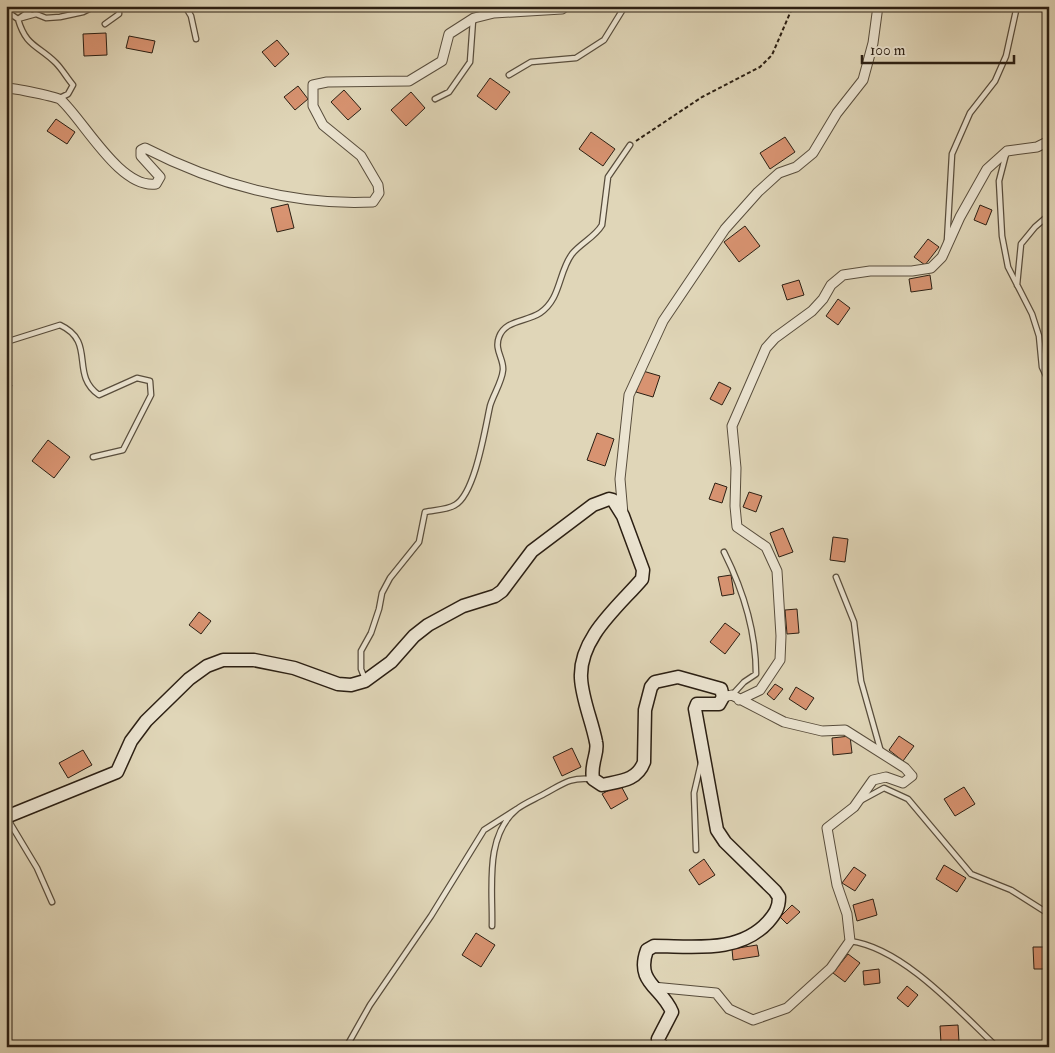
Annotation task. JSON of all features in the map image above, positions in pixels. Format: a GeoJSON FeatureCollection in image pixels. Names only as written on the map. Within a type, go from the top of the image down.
{"type":"FeatureCollection","features":[{"type":"Feature","properties":{"kind":"street"},"geometry":{"type":"LineString","coordinates":[[6,88],[60,98],[107,156],[131,177],[150,184],[156,184],[160,177],[141,156],[141,150],[145,148],[209,176],[278,196],[343,204],[373,202],[380,193],[378,185],[361,156],[323,125],[313,106],[313,85],[327,82],[409,81],[442,62],[450,34],[474,18],[494,12],[562,9],[566,6]]}},
{"type":"Feature","properties":{"kind":"street"},"geometry":{"type":"LineString","coordinates":[[623,516],[620,480],[629,395],[663,321],[725,229],[758,192],[780,173],[796,167],[813,153],[837,114],[863,80],[873,43],[878,6]]}},
{"type":"Feature","properties":{"kind":"street"},"geometry":{"type":"LineString","coordinates":[[662,1047],[658,1039],[672,1012],[668,1000],[652,987],[644,972],[643,961],[647,950],[654,946],[720,946],[739,942],[764,926],[775,914],[779,903],[775,891],[725,842],[716,830],[695,709],[697,704],[719,704],[731,698],[760,690],[780,660],[780,602],[777,571],[766,547],[737,527],[735,506],[736,468],[732,426],[758,362],[775,338],[812,311],[823,299],[831,285],[843,275],[870,271],[912,271],[931,268],[942,257],[946,243],[987,169],[1007,151],[1037,147],[1049,141]]}},
{"type":"Feature","properties":{"kind":"street"},"geometry":{"type":"LineString","coordinates":[[6,816],[118,772],[131,741],[146,721],[190,679],[207,666],[223,660],[254,660],[294,668],[338,684],[351,685],[365,681],[391,662],[414,636],[428,625],[463,606],[495,596],[502,591],[532,551],[593,505],[609,499],[613,500],[623,516],[643,570],[642,579],[591,637],[582,660],[581,679],[597,744],[591,767],[593,779],[602,784],[636,776],[644,762],[645,710],[650,686],[655,682],[678,677],[721,690],[731,698],[784,722],[822,731],[845,730],[905,768],[912,776],[903,783],[886,777],[873,780],[859,802],[827,828],[837,885],[847,914],[850,941],[831,968],[788,1008],[753,1020],[729,1009],[716,993],[652,987]]}},
{"type":"Feature","properties":{"kind":"lane"},"geometry":{"type":"LineString","coordinates":[[18,19],[37,6]]}},
{"type":"Feature","properties":{"kind":"lane"},"geometry":{"type":"LineString","coordinates":[[18,19],[36,14],[46,18],[60,17],[84,12],[95,6]]}},
{"type":"Feature","properties":{"kind":"lane"},"geometry":{"type":"LineString","coordinates":[[105,24],[119,14],[119,6]]}},
{"type":"Feature","properties":{"kind":"lane"},"geometry":{"type":"LineString","coordinates":[[185,6],[191,16],[196,39]]}},
{"type":"Feature","properties":{"kind":"lane"},"geometry":{"type":"LineString","coordinates":[[509,75],[531,62],[576,58],[604,40],[625,6]]}},
{"type":"Feature","properties":{"kind":"lane"},"geometry":{"type":"LineString","coordinates":[[946,243],[952,154],[970,113],[995,81],[1006,56],[1017,6]]}},
{"type":"Feature","properties":{"kind":"lane"},"geometry":{"type":"LineString","coordinates":[[6,11],[18,19],[21,30],[31,45],[55,62],[73,85],[68,94],[60,98]]}},
{"type":"Feature","properties":{"kind":"lane"},"geometry":{"type":"LineString","coordinates":[[435,99],[449,92],[470,62],[474,18]]}},
{"type":"Feature","properties":{"kind":"lane"},"geometry":{"type":"LineString","coordinates":[[365,681],[361,669],[361,651],[371,633],[382,593],[390,578],[419,542],[425,512],[456,505],[465,494],[472,478],[490,406],[503,370],[496,346],[499,336],[506,326],[540,313],[556,296],[566,264],[573,253],[598,231],[602,225],[608,177],[630,145]]}},
{"type":"Feature","properties":{"kind":"lane"},"geometry":{"type":"LineString","coordinates":[[1007,151],[999,181],[1002,236],[1008,267],[1032,314],[1039,336],[1042,367],[1049,382]]}},
{"type":"Feature","properties":{"kind":"lane"},"geometry":{"type":"LineString","coordinates":[[1017,285],[1021,244],[1035,227],[1049,215]]}},
{"type":"Feature","properties":{"kind":"lane"},"geometry":{"type":"LineString","coordinates":[[6,342],[60,324],[71,330],[80,341],[85,380],[88,388],[99,395],[137,378],[150,381],[151,395],[123,450],[93,457]]}},
{"type":"Feature","properties":{"kind":"lane"},"geometry":{"type":"LineString","coordinates":[[724,552],[738,581],[753,635],[756,658],[756,674],[744,682],[731,698]]}},
{"type":"Feature","properties":{"kind":"lane"},"geometry":{"type":"LineString","coordinates":[[836,577],[854,622],[861,680],[882,754]]}},
{"type":"Feature","properties":{"kind":"lane"},"geometry":{"type":"LineString","coordinates":[[696,850],[694,793],[703,754]]}},
{"type":"Feature","properties":{"kind":"lane"},"geometry":{"type":"LineString","coordinates":[[348,1044],[370,1005],[431,916],[484,830],[517,809],[575,778],[593,779]]}},
{"type":"Feature","properties":{"kind":"lane"},"geometry":{"type":"LineString","coordinates":[[859,802],[884,788],[908,799],[972,874],[1011,890],[1049,914]]}},
{"type":"Feature","properties":{"kind":"lane"},"geometry":{"type":"LineString","coordinates":[[492,926],[494,853],[501,827],[517,809]]}},
{"type":"Feature","properties":{"kind":"lane"},"geometry":{"type":"LineString","coordinates":[[6,816],[37,868],[52,902]]}},
{"type":"Feature","properties":{"kind":"lane"},"geometry":{"type":"LineString","coordinates":[[850,941],[867,944],[889,955],[924,980],[996,1047]]}},
{"type":"Feature","properties":{"kind":"path"},"geometry":{"type":"LineString","coordinates":[[630,145],[702,98],[760,68],[772,55],[793,6]]}},
{"type":"Feature","properties":{"kind":"building"},"geometry":{"type":"Polygon","coordinates":[[[106,33],[107,55],[84,56],[83,34],[106,33]]]}},
{"type":"Feature","properties":{"kind":"building"},"geometry":{"type":"Polygon","coordinates":[[[129,36],[155,41],[152,53],[126,48],[129,36]]]}},
{"type":"Feature","properties":{"kind":"building"},"geometry":{"type":"Polygon","coordinates":[[[277,40],[289,54],[275,67],[262,52],[277,40]]]}},
{"type":"Feature","properties":{"kind":"building"},"geometry":{"type":"Polygon","coordinates":[[[490,78],[510,92],[496,110],[477,96],[490,78]]]}},
{"type":"Feature","properties":{"kind":"building"},"geometry":{"type":"Polygon","coordinates":[[[298,86],[308,99],[295,110],[284,97],[298,86]]]}},
{"type":"Feature","properties":{"kind":"building"},"geometry":{"type":"Polygon","coordinates":[[[344,90],[361,109],[348,120],[331,102],[344,90]]]}},
{"type":"Feature","properties":{"kind":"building"},"geometry":{"type":"Polygon","coordinates":[[[411,92],[425,108],[406,126],[391,110],[411,92]]]}},
{"type":"Feature","properties":{"kind":"building"},"geometry":{"type":"Polygon","coordinates":[[[56,119],[75,132],[67,144],[47,131],[56,119]]]}},
{"type":"Feature","properties":{"kind":"building"},"geometry":{"type":"Polygon","coordinates":[[[591,132],[615,149],[603,166],[579,149],[591,132]]]}},
{"type":"Feature","properties":{"kind":"building"},"geometry":{"type":"Polygon","coordinates":[[[785,137],[795,152],[770,169],[760,153],[785,137]]]}},
{"type":"Feature","properties":{"kind":"building"},"geometry":{"type":"Polygon","coordinates":[[[288,204],[294,228],[277,232],[271,208],[288,204]]]}},
{"type":"Feature","properties":{"kind":"building"},"geometry":{"type":"Polygon","coordinates":[[[980,205],[992,210],[986,225],[974,220],[980,205]]]}},
{"type":"Feature","properties":{"kind":"building"},"geometry":{"type":"Polygon","coordinates":[[[745,226],[760,246],[739,262],[724,242],[745,226]]]}},
{"type":"Feature","properties":{"kind":"building"},"geometry":{"type":"Polygon","coordinates":[[[928,239],[939,247],[925,265],[914,257],[928,239]]]}},
{"type":"Feature","properties":{"kind":"building"},"geometry":{"type":"Polygon","coordinates":[[[930,275],[932,289],[911,292],[909,279],[930,275]]]}},
{"type":"Feature","properties":{"kind":"building"},"geometry":{"type":"Polygon","coordinates":[[[799,280],[804,295],[787,300],[782,285],[799,280]]]}},
{"type":"Feature","properties":{"kind":"building"},"geometry":{"type":"Polygon","coordinates":[[[838,299],[850,308],[838,325],[826,316],[838,299]]]}},
{"type":"Feature","properties":{"kind":"building"},"geometry":{"type":"Polygon","coordinates":[[[643,371],[660,376],[653,397],[636,392],[643,371]]]}},
{"type":"Feature","properties":{"kind":"building"},"geometry":{"type":"Polygon","coordinates":[[[719,382],[731,388],[722,405],[710,399],[719,382]]]}},
{"type":"Feature","properties":{"kind":"building"},"geometry":{"type":"Polygon","coordinates":[[[6,384],[12,385],[7,403],[6,403],[6,384]]]}},
{"type":"Feature","properties":{"kind":"building"},"geometry":{"type":"Polygon","coordinates":[[[597,433],[614,439],[605,466],[587,460],[597,433]]]}},
{"type":"Feature","properties":{"kind":"building"},"geometry":{"type":"Polygon","coordinates":[[[48,440],[70,457],[54,478],[32,461],[48,440]]]}},
{"type":"Feature","properties":{"kind":"building"},"geometry":{"type":"Polygon","coordinates":[[[715,483],[727,487],[722,503],[709,499],[715,483]]]}},
{"type":"Feature","properties":{"kind":"building"},"geometry":{"type":"Polygon","coordinates":[[[749,492],[762,496],[756,512],[743,507],[749,492]]]}},
{"type":"Feature","properties":{"kind":"building"},"geometry":{"type":"Polygon","coordinates":[[[783,528],[793,552],[779,557],[770,533],[783,528]]]}},
{"type":"Feature","properties":{"kind":"building"},"geometry":{"type":"Polygon","coordinates":[[[833,537],[848,539],[845,562],[830,560],[833,537]]]}},
{"type":"Feature","properties":{"kind":"building"},"geometry":{"type":"Polygon","coordinates":[[[731,575],[734,594],[722,596],[718,577],[731,575]]]}},
{"type":"Feature","properties":{"kind":"building"},"geometry":{"type":"Polygon","coordinates":[[[797,609],[799,633],[787,634],[785,610],[797,609]]]}},
{"type":"Feature","properties":{"kind":"building"},"geometry":{"type":"Polygon","coordinates":[[[199,612],[211,621],[201,634],[189,625],[199,612]]]}},
{"type":"Feature","properties":{"kind":"building"},"geometry":{"type":"Polygon","coordinates":[[[725,623],[740,634],[725,654],[710,642],[725,623]]]}},
{"type":"Feature","properties":{"kind":"building"},"geometry":{"type":"Polygon","coordinates":[[[775,684],[783,689],[774,700],[767,694],[775,684]]]}},
{"type":"Feature","properties":{"kind":"building"},"geometry":{"type":"Polygon","coordinates":[[[796,687],[814,698],[806,710],[789,699],[796,687]]]}},
{"type":"Feature","properties":{"kind":"building"},"geometry":{"type":"Polygon","coordinates":[[[850,736],[852,753],[833,755],[832,738],[850,736]]]}},
{"type":"Feature","properties":{"kind":"building"},"geometry":{"type":"Polygon","coordinates":[[[899,736],[914,746],[903,761],[889,750],[899,736]]]}},
{"type":"Feature","properties":{"kind":"building"},"geometry":{"type":"Polygon","coordinates":[[[572,748],[581,767],[562,776],[553,757],[572,748]]]}},
{"type":"Feature","properties":{"kind":"building"},"geometry":{"type":"Polygon","coordinates":[[[83,750],[92,765],[68,778],[59,763],[83,750]]]}},
{"type":"Feature","properties":{"kind":"building"},"geometry":{"type":"Polygon","coordinates":[[[620,784],[628,799],[611,809],[602,794],[620,784]]]}},
{"type":"Feature","properties":{"kind":"building"},"geometry":{"type":"Polygon","coordinates":[[[964,787],[975,804],[955,816],[944,799],[964,787]]]}},
{"type":"Feature","properties":{"kind":"building"},"geometry":{"type":"Polygon","coordinates":[[[704,859],[715,875],[699,885],[689,870],[704,859]]]}},
{"type":"Feature","properties":{"kind":"building"},"geometry":{"type":"Polygon","coordinates":[[[944,865],[966,878],[957,892],[936,879],[944,865]]]}},
{"type":"Feature","properties":{"kind":"building"},"geometry":{"type":"Polygon","coordinates":[[[854,867],[866,875],[855,891],[842,883],[854,867]]]}},
{"type":"Feature","properties":{"kind":"building"},"geometry":{"type":"Polygon","coordinates":[[[873,899],[877,915],[857,921],[853,905],[873,899]]]}},
{"type":"Feature","properties":{"kind":"building"},"geometry":{"type":"Polygon","coordinates":[[[792,905],[800,912],[787,924],[780,917],[792,905]]]}},
{"type":"Feature","properties":{"kind":"building"},"geometry":{"type":"Polygon","coordinates":[[[476,933],[495,945],[481,967],[462,955],[476,933]]]}},
{"type":"Feature","properties":{"kind":"building"},"geometry":{"type":"Polygon","coordinates":[[[757,945],[759,956],[733,960],[732,949],[757,945]]]}},
{"type":"Feature","properties":{"kind":"building"},"geometry":{"type":"Polygon","coordinates":[[[1033,947],[1049,947],[1049,969],[1034,969],[1033,947]]]}},
{"type":"Feature","properties":{"kind":"building"},"geometry":{"type":"Polygon","coordinates":[[[848,954],[860,963],[845,982],[833,973],[848,954]]]}},
{"type":"Feature","properties":{"kind":"building"},"geometry":{"type":"Polygon","coordinates":[[[879,969],[880,983],[864,985],[863,971],[879,969]]]}},
{"type":"Feature","properties":{"kind":"building"},"geometry":{"type":"Polygon","coordinates":[[[907,986],[918,995],[908,1007],[897,998],[907,986]]]}},
{"type":"Feature","properties":{"kind":"building"},"geometry":{"type":"Polygon","coordinates":[[[958,1025],[959,1042],[941,1043],[940,1026],[958,1025]]]}}]}
